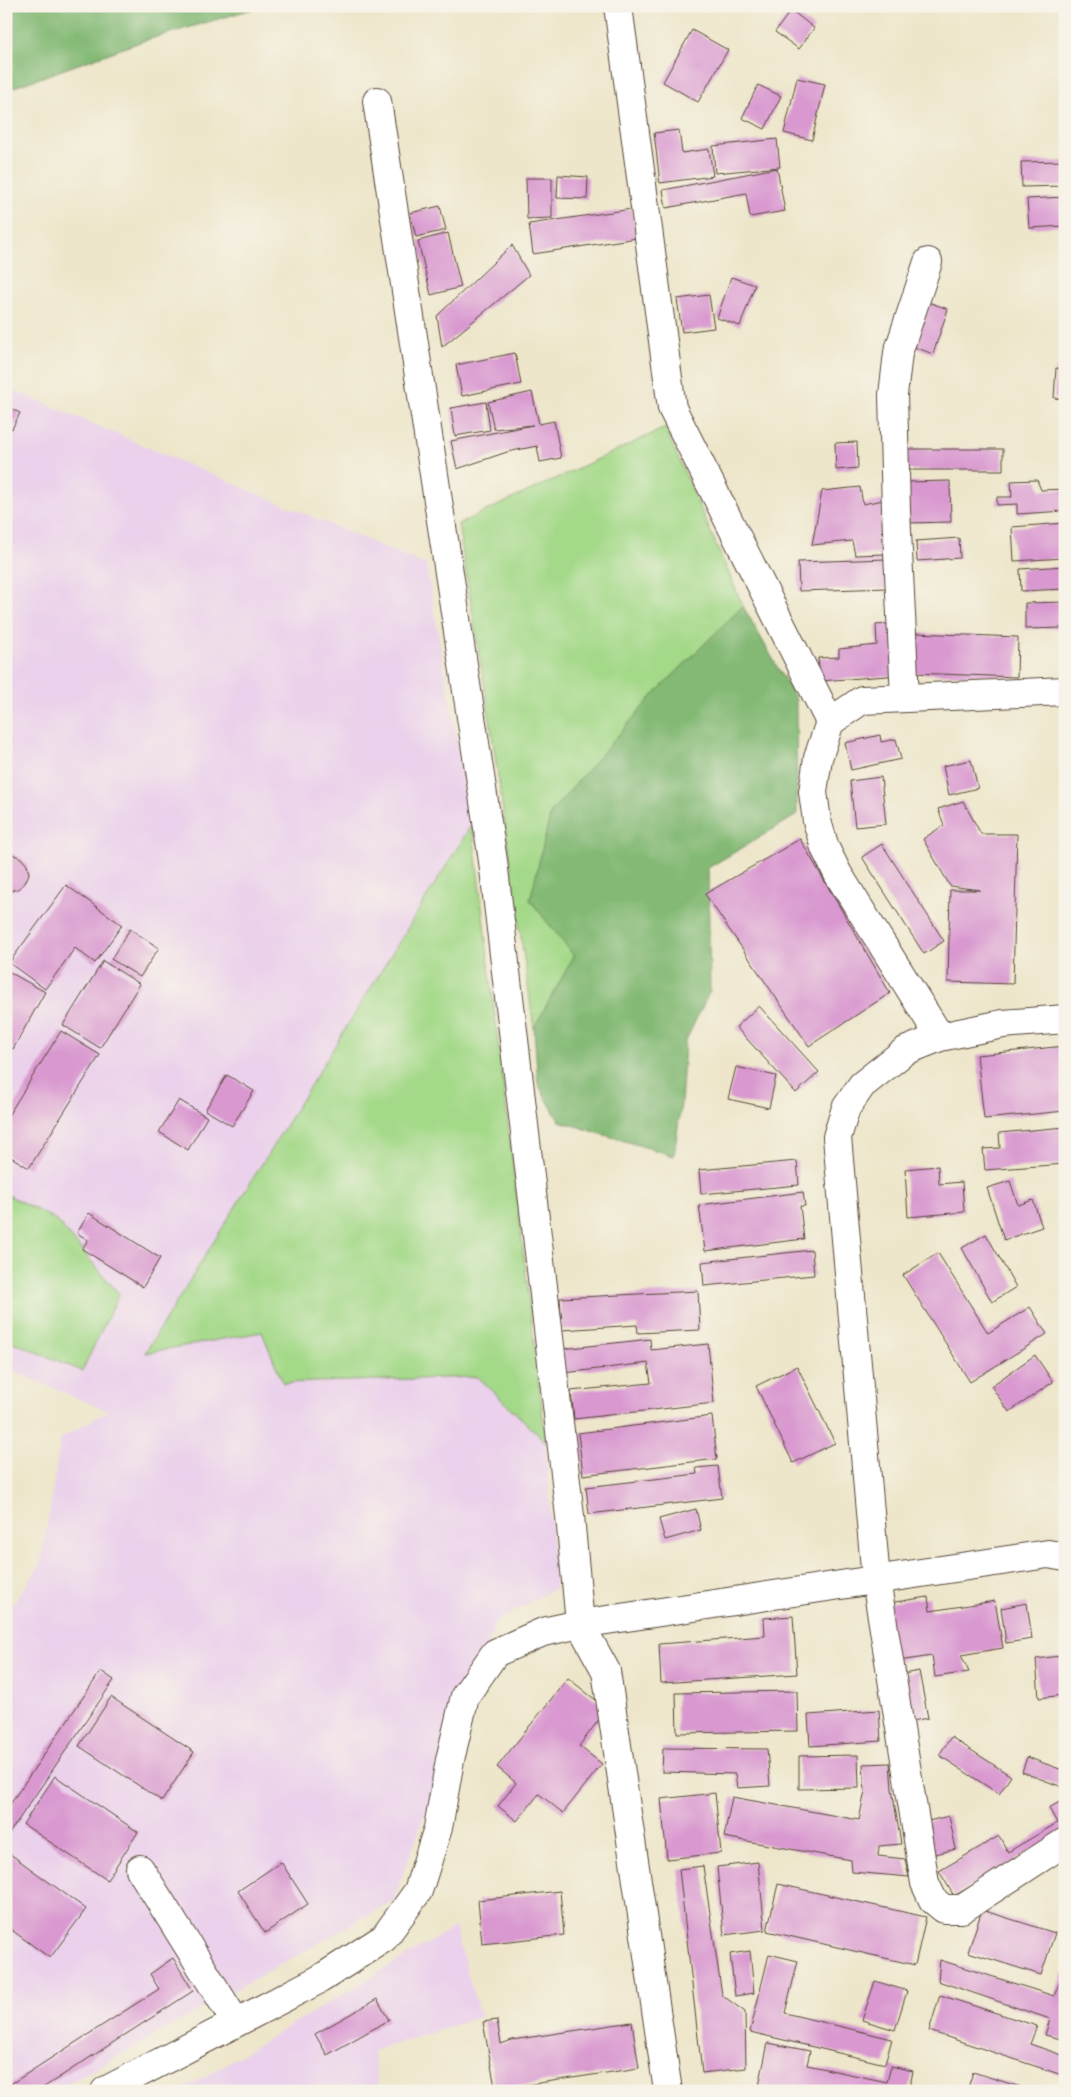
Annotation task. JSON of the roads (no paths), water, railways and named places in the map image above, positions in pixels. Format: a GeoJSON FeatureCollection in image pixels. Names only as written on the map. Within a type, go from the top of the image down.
{"type":"FeatureCollection","features":[{"type":"Feature","properties":{"kind":"street"},"geometry":{"type":"LineString","coordinates":[[618,6],[672,408],[830,722]]}},
{"type":"Feature","properties":{"kind":"street"},"geometry":{"type":"LineString","coordinates":[[377,101],[493,861],[570,1516],[580,1624],[606,1671],[668,2091]]}},
{"type":"Feature","properties":{"kind":"street"},"geometry":{"type":"LineString","coordinates":[[905,698],[896,510],[894,395],[898,353],[928,262]]}},
{"type":"Feature","properties":{"kind":"street"},"geometry":{"type":"LineString","coordinates":[[940,1036],[838,874],[825,848],[817,821],[813,792],[818,758],[830,722],[862,700],[1065,692]]}},
{"type":"Feature","properties":{"kind":"street"},"geometry":{"type":"LineString","coordinates":[[1065,1019],[1003,1024],[940,1036],[905,1051],[862,1084],[846,1108],[837,1137],[876,1580],[925,1883],[933,1900],[944,1909],[962,1909],[1065,1842]]}},
{"type":"Feature","properties":{"kind":"street"},"geometry":{"type":"LineString","coordinates":[[105,2091],[235,2021],[320,1979],[384,1938],[418,1891],[438,1828],[450,1760],[465,1696],[495,1653],[543,1632],[580,1624],[1048,1554],[1065,1556]]}},
{"type":"Feature","properties":{"kind":"street"},"geometry":{"type":"LineString","coordinates":[[140,1869],[235,2021]]}}]}
